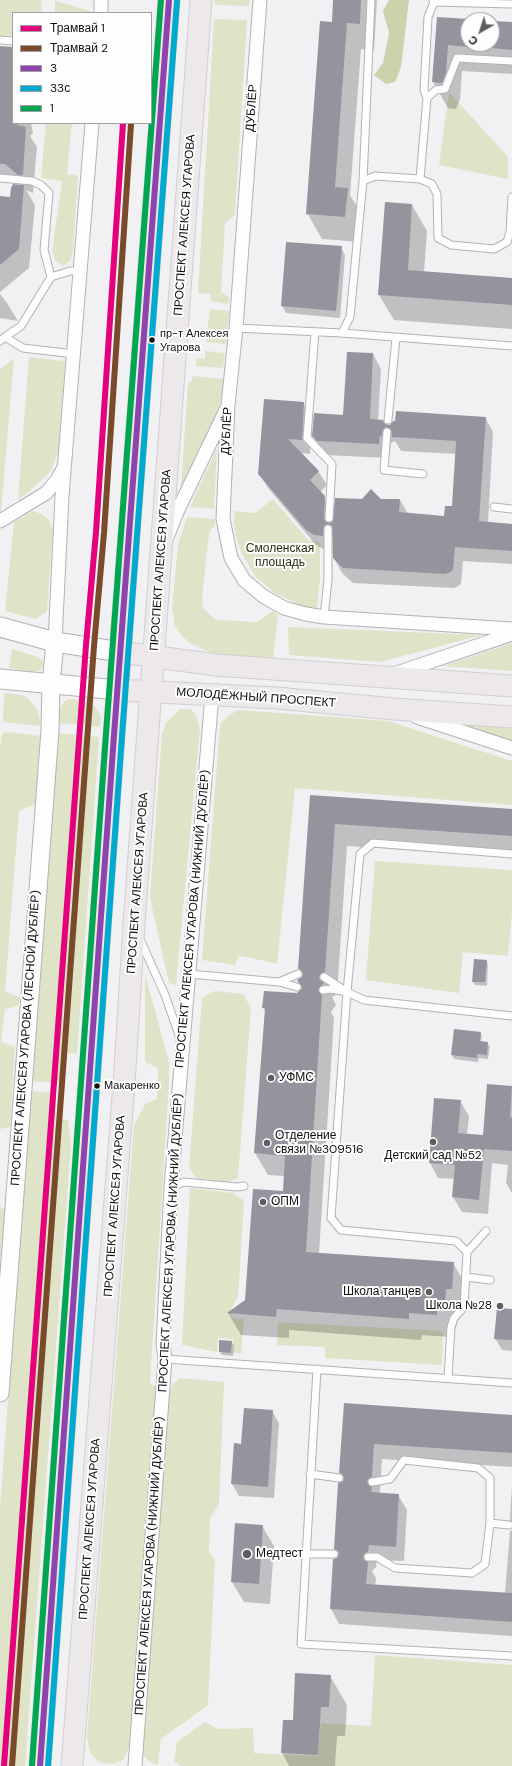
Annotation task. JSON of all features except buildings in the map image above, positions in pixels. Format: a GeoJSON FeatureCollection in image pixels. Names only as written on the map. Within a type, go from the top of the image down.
{"type":"FeatureCollection","features":[{"type":"Feature","properties":{"kind":"main road"},"geometry":{"type":"LineString","coordinates":[[40,1766],[169,0]]}},
{"type":"Feature","properties":{"kind":"main road","name":"ПРОСПЕКТ АЛЕКСЕЯ УГАРОВА"},"geometry":{"type":"LineString","coordinates":[[77,1764],[134,924],[201,0]]}},
{"type":"Feature","properties":{"kind":"main road"},"geometry":{"type":"LineString","coordinates":[[0,627],[55,642],[216,665],[512,686]]}},
{"type":"Feature","properties":{"kind":"main road"},"geometry":{"type":"LineString","coordinates":[[212,696],[216,665]]}},
{"type":"Feature","properties":{"kind":"main road","name":"МОЛОДЁЖНЫЙ ПРОСПЕКТ"},"geometry":{"type":"LineString","coordinates":[[0,679],[118,690],[212,696],[277,698],[394,710],[512,717]]}},
{"type":"Feature","properties":{"kind":"street"},"geometry":{"type":"LineString","coordinates":[[100,12],[102,0]]}},
{"type":"Feature","properties":{"kind":"street","name":"ДУБЛЁР"},"geometry":{"type":"LineString","coordinates":[[260,0],[236,328],[228,405],[223,519],[231,558],[244,580],[263,596],[284,608],[324,617],[512,629]]}},
{"type":"Feature","properties":{"kind":"street"},"geometry":{"type":"LineString","coordinates":[[55,642],[65,465],[92,124]]}},
{"type":"Feature","properties":{"kind":"street"},"geometry":{"type":"LineString","coordinates":[[161,554],[177,512],[228,405]]}},
{"type":"Feature","properties":{"kind":"street"},"geometry":{"type":"LineString","coordinates":[[0,521],[46,493],[57,480],[65,465]]}},
{"type":"Feature","properties":{"kind":"street"},"geometry":{"type":"LineString","coordinates":[[386,677],[512,634]]}},
{"type":"Feature","properties":{"kind":"street","name":"ПРОСПЕКТ АЛЕКСЕЯ УГАРОВА (ЛЕСНОЙ ДУБЛЁР)"},"geometry":{"type":"LineString","coordinates":[[0,1393],[50,730],[51,684],[55,642]]}},
{"type":"Feature","properties":{"kind":"street","name":"ПРОСПЕКТ АЛЕКСЕЯ УГАРОВА (НИЖНИЙ ДУБЛЁР)"},"geometry":{"type":"LineString","coordinates":[[135,1766],[165,1359],[164,1344],[171,1187],[212,696]]}},
{"type":"Feature","properties":{"kind":"street"},"geometry":{"type":"LineString","coordinates":[[394,710],[512,748]]}},
{"type":"Feature","properties":{"kind":"lane"},"geometry":{"type":"LineString","coordinates":[[342,333],[350,317],[363,181],[371,0]]}},
{"type":"Feature","properties":{"kind":"lane"},"geometry":{"type":"LineString","coordinates":[[420,179],[427,98],[424,90],[428,17],[433,1],[512,4]]}},
{"type":"Feature","properties":{"kind":"lane"},"geometry":{"type":"LineString","coordinates":[[0,40],[12,41]]}},
{"type":"Feature","properties":{"kind":"lane"},"geometry":{"type":"LineString","coordinates":[[427,98],[436,90],[445,89],[457,58],[512,61]]}},
{"type":"Feature","properties":{"kind":"lane"},"geometry":{"type":"LineString","coordinates":[[363,181],[375,176],[420,179],[432,184],[437,194],[438,238],[452,245],[494,249],[507,242],[510,232],[512,197]]}},
{"type":"Feature","properties":{"kind":"lane"},"geometry":{"type":"LineString","coordinates":[[0,178],[32,182],[41,185],[49,193],[44,250],[51,277]]}},
{"type":"Feature","properties":{"kind":"lane"},"geometry":{"type":"LineString","coordinates":[[2,339],[21,326],[51,277],[70,271],[81,271]]}},
{"type":"Feature","properties":{"kind":"lane"},"geometry":{"type":"LineString","coordinates":[[236,328],[342,333],[512,346]]}},
{"type":"Feature","properties":{"kind":"lane"},"geometry":{"type":"LineString","coordinates":[[315,332],[307,438],[332,464],[329,518]]}},
{"type":"Feature","properties":{"kind":"lane"},"geometry":{"type":"LineString","coordinates":[[388,420],[396,338]]}},
{"type":"Feature","properties":{"kind":"lane"},"geometry":{"type":"LineString","coordinates":[[2,339],[23,348],[74,354]]}},
{"type":"Feature","properties":{"kind":"lane"},"geometry":{"type":"LineString","coordinates":[[388,432],[384,470],[423,474]]}},
{"type":"Feature","properties":{"kind":"lane"},"geometry":{"type":"LineString","coordinates":[[494,507],[512,509]]}},
{"type":"Feature","properties":{"kind":"lane"},"geometry":{"type":"LineString","coordinates":[[324,617],[328,579],[328,529]]}},
{"type":"Feature","properties":{"kind":"lane"},"geometry":{"type":"LineString","coordinates":[[468,1252],[456,1241],[341,1230],[331,1218],[347,992],[360,854],[373,843],[512,854]]}},
{"type":"Feature","properties":{"kind":"lane"},"geometry":{"type":"LineString","coordinates":[[134,924],[165,995],[182,1044]]}},
{"type":"Feature","properties":{"kind":"lane"},"geometry":{"type":"LineString","coordinates":[[189,974],[279,982],[297,988]]}},
{"type":"Feature","properties":{"kind":"lane"},"geometry":{"type":"LineString","coordinates":[[279,982],[298,974]]}},
{"type":"Feature","properties":{"kind":"lane"},"geometry":{"type":"LineString","coordinates":[[324,977],[347,992],[364,1000],[512,1016]]}},
{"type":"Feature","properties":{"kind":"lane"},"geometry":{"type":"LineString","coordinates":[[323,990],[331,989],[347,992]]}},
{"type":"Feature","properties":{"kind":"lane"},"geometry":{"type":"LineString","coordinates":[[171,1187],[184,1182],[237,1187],[244,1186]]}},
{"type":"Feature","properties":{"kind":"lane"},"geometry":{"type":"LineString","coordinates":[[448,1378],[451,1326],[454,1318],[464,1307],[468,1252],[486,1231]]}},
{"type":"Feature","properties":{"kind":"lane"},"geometry":{"type":"LineString","coordinates":[[466,1277],[490,1280]]}},
{"type":"Feature","properties":{"kind":"lane"},"geometry":{"type":"LineString","coordinates":[[165,1359],[512,1383]]}},
{"type":"Feature","properties":{"kind":"lane"},"geometry":{"type":"LineString","coordinates":[[317,1369],[301,1644],[512,1656]]}},
{"type":"Feature","properties":{"kind":"lane"},"geometry":{"type":"LineString","coordinates":[[368,1556],[377,1557],[395,1568],[472,1573],[485,1564],[490,1523],[490,1478],[478,1468],[404,1460],[390,1479],[372,1482]]}},
{"type":"Feature","properties":{"kind":"lane"},"geometry":{"type":"LineString","coordinates":[[310,1474],[339,1478]]}},
{"type":"Feature","properties":{"kind":"lane"},"geometry":{"type":"LineString","coordinates":[[490,1523],[509,1525]]}},
{"type":"Feature","properties":{"kind":"lane"},"geometry":{"type":"LineString","coordinates":[[307,1554],[334,1554]]}},
{"type":"Feature","properties":{"kind":"green space"},"geometry":{"type":"Polygon","coordinates":[[[0,0],[41,0],[42,12],[12,12],[12,36],[0,35],[0,0]]]}},
{"type":"Feature","properties":{"kind":"green space"},"geometry":{"type":"Polygon","coordinates":[[[215,0],[249,0],[249,6],[215,5],[215,0]]]}},
{"type":"Feature","properties":{"kind":"green space"},"geometry":{"type":"Polygon","coordinates":[[[389,0],[409,0],[401,67],[395,82],[386,84],[374,75],[383,63],[389,33],[383,11],[389,0]]]}},
{"type":"Feature","properties":{"kind":"green space"},"geometry":{"type":"Polygon","coordinates":[[[55,1],[91,11],[91,12],[55,12],[55,1]]]}},
{"type":"Feature","properties":{"kind":"green space"},"geometry":{"type":"Polygon","coordinates":[[[214,19],[247,20],[235,215],[225,223],[221,292],[230,298],[228,304],[210,301],[211,294],[198,293],[214,19]]]}},
{"type":"Feature","properties":{"kind":"green space"},"geometry":{"type":"Polygon","coordinates":[[[449,92],[508,157],[508,179],[439,165],[449,92]]]}},
{"type":"Feature","properties":{"kind":"green space"},"geometry":{"type":"Polygon","coordinates":[[[46,124],[72,124],[67,174],[78,176],[73,251],[70,261],[63,266],[55,260],[52,251],[62,181],[41,178],[46,124]]]}},
{"type":"Feature","properties":{"kind":"green space"},"geometry":{"type":"Polygon","coordinates":[[[210,309],[229,311],[226,344],[206,342],[210,309]]]}},
{"type":"Feature","properties":{"kind":"green space"},"geometry":{"type":"Polygon","coordinates":[[[205,351],[225,353],[223,368],[196,366],[196,358],[205,359],[205,351]]]}},
{"type":"Feature","properties":{"kind":"green space"},"geometry":{"type":"Polygon","coordinates":[[[29,357],[65,361],[59,450],[51,471],[18,500],[29,357]]]}},
{"type":"Feature","properties":{"kind":"green space"},"geometry":{"type":"Polygon","coordinates":[[[14,358],[1,512],[0,512],[0,369],[14,358]]]}},
{"type":"Feature","properties":{"kind":"green space"},"geometry":{"type":"Polygon","coordinates":[[[192,376],[223,379],[223,390],[220,404],[214,419],[181,487],[188,383],[192,380],[192,376]]]}},
{"type":"Feature","properties":{"kind":"green space"},"geometry":{"type":"Polygon","coordinates":[[[217,448],[214,509],[190,507],[217,448]]]}},
{"type":"Feature","properties":{"kind":"green space","name":"Смоленская площадь"},"geometry":{"type":"Polygon","coordinates":[[[273,499],[308,540],[320,543],[320,579],[317,608],[304,607],[276,594],[256,577],[242,554],[236,537],[234,521],[235,511],[255,513],[273,499]]]}},
{"type":"Feature","properties":{"kind":"green space"},"geometry":{"type":"Polygon","coordinates":[[[33,511],[42,514],[48,519],[53,530],[47,611],[36,619],[5,611],[14,522],[33,511]]]}},
{"type":"Feature","properties":{"kind":"green space"},"geometry":{"type":"Polygon","coordinates":[[[187,517],[215,519],[215,525],[210,531],[208,541],[202,599],[203,608],[215,619],[257,622],[273,611],[278,616],[273,659],[214,654],[191,644],[183,637],[175,626],[172,609],[178,545],[187,517]]]}},
{"type":"Feature","properties":{"kind":"green space"},"geometry":{"type":"Polygon","coordinates":[[[288,627],[482,635],[380,662],[289,655],[288,627]]]}},
{"type":"Feature","properties":{"kind":"green space"},"geometry":{"type":"Polygon","coordinates":[[[512,643],[512,671],[443,666],[512,643]]]}},
{"type":"Feature","properties":{"kind":"green space"},"geometry":{"type":"Polygon","coordinates":[[[12,649],[38,657],[44,662],[41,670],[33,672],[9,668],[12,649]]]}},
{"type":"Feature","properties":{"kind":"green space"},"geometry":{"type":"Polygon","coordinates":[[[4,693],[23,695],[29,699],[38,711],[41,726],[3,722],[4,693]]]}},
{"type":"Feature","properties":{"kind":"green space"},"geometry":{"type":"Polygon","coordinates":[[[69,699],[87,701],[93,705],[98,710],[101,717],[100,727],[58,723],[59,709],[65,701],[69,699]]]}},
{"type":"Feature","properties":{"kind":"green space"},"geometry":{"type":"Polygon","coordinates":[[[180,709],[190,709],[196,715],[200,729],[176,985],[169,983],[150,898],[162,733],[166,723],[180,709]]]}},
{"type":"Feature","properties":{"kind":"green space"},"geometry":{"type":"Polygon","coordinates":[[[239,710],[388,721],[512,761],[512,805],[295,788],[277,964],[239,956],[235,965],[202,960],[220,724],[229,715],[239,710]]]}},
{"type":"Feature","properties":{"kind":"green space"},"geometry":{"type":"Polygon","coordinates":[[[449,723],[512,727],[512,743],[449,723]]]}},
{"type":"Feature","properties":{"kind":"green space"},"geometry":{"type":"Polygon","coordinates":[[[8,732],[40,736],[35,804],[19,811],[5,992],[20,997],[18,1006],[5,1009],[1,1042],[15,1047],[10,1127],[0,1129],[0,748],[3,733],[8,732]]]}},
{"type":"Feature","properties":{"kind":"green space"},"geometry":{"type":"Polygon","coordinates":[[[58,733],[99,737],[77,1054],[63,1053],[59,1083],[30,1081],[58,733]]]}},
{"type":"Feature","properties":{"kind":"green space"},"geometry":{"type":"Polygon","coordinates":[[[375,861],[512,870],[512,912],[508,956],[463,952],[459,993],[366,980],[375,861]]]}},
{"type":"Feature","properties":{"kind":"green space"},"geometry":{"type":"Polygon","coordinates":[[[145,974],[169,1062],[169,1084],[150,1383],[156,1387],[130,1745],[123,1760],[112,1764],[99,1762],[90,1752],[87,1737],[134,1125],[145,1104],[157,1099],[158,1068],[145,1062],[145,974]]]}},
{"type":"Feature","properties":{"kind":"green space"},"geometry":{"type":"Polygon","coordinates":[[[215,991],[243,994],[251,1008],[238,1178],[229,1182],[196,1178],[189,1168],[202,998],[215,991]]]}},
{"type":"Feature","properties":{"kind":"green space"},"geometry":{"type":"Polygon","coordinates":[[[30,1091],[56,1093],[56,1119],[68,1120],[71,1144],[25,1766],[0,1766],[0,1509],[30,1091]]]}},
{"type":"Feature","properties":{"kind":"green space"},"geometry":{"type":"Polygon","coordinates":[[[190,1188],[233,1193],[244,1201],[238,1297],[231,1309],[231,1316],[237,1319],[244,1318],[241,1353],[233,1353],[233,1339],[218,1338],[217,1352],[182,1345],[190,1188]]]}},
{"type":"Feature","properties":{"kind":"green space"},"geometry":{"type":"Polygon","coordinates":[[[0,1207],[5,1209],[0,1263],[0,1207]]]}},
{"type":"Feature","properties":{"kind":"green space"},"geometry":{"type":"Polygon","coordinates":[[[278,1322],[443,1331],[442,1365],[325,1358],[325,1347],[277,1345],[278,1322]]]}},
{"type":"Feature","properties":{"kind":"green space"},"geometry":{"type":"Polygon","coordinates":[[[180,1378],[224,1382],[219,1504],[210,1518],[209,1552],[215,1559],[208,1705],[161,1739],[158,1765],[150,1762],[142,1754],[168,1394],[173,1384],[180,1378]]]}},
{"type":"Feature","properties":{"kind":"green space"},"geometry":{"type":"Polygon","coordinates":[[[375,1655],[512,1665],[512,1766],[181,1766],[174,1761],[177,1742],[205,1722],[218,1729],[253,1728],[254,1753],[318,1756],[321,1723],[371,1726],[375,1655]]]}},
{"type":"Feature","properties":{"kind":"tram line","name":"1"},"geometry":{"type":"LineString","coordinates":[[4,1766],[86,645],[96,532],[123,124]]}},
{"type":"Feature","properties":{"kind":"tram line","name":"2"},"geometry":{"type":"LineString","coordinates":[[12,1766],[94,646],[104,533],[131,124]]}},
{"type":"Feature","properties":{"kind":"transit line","name":"1"},"geometry":{"type":"LineString","coordinates":[[152,120],[161,0]]}},
{"type":"Feature","properties":{"kind":"transit line","name":"3"},"geometry":{"type":"LineString","coordinates":[[40,1766],[114,735],[169,0]]}},
{"type":"Feature","properties":{"kind":"transit line","name":"33с"},"geometry":{"type":"LineString","coordinates":[[48,1766],[122,736],[177,1]]}},
{"type":"Feature","properties":{"kind":"transit line","name":"1"},"geometry":{"type":"LineString","coordinates":[[32,1765],[106,734],[152,124]]}},
{"type":"Feature","properties":{"kind":"place","name":"пр-т Алексея Угарова"},"geometry":{"type":"Point","coordinates":[152,340]}},
{"type":"Feature","properties":{"kind":"place","name":"УФМС"},"geometry":{"type":"Point","coordinates":[271,1078]}},
{"type":"Feature","properties":{"kind":"place","name":"Макаренко"},"geometry":{"type":"Point","coordinates":[97,1086]}},
{"type":"Feature","properties":{"kind":"place","name":"Детский сад №52"},"geometry":{"type":"Point","coordinates":[433,1142]}},
{"type":"Feature","properties":{"kind":"place","name":"Отделение связи №309516"},"geometry":{"type":"Point","coordinates":[267,1143]}},
{"type":"Feature","properties":{"kind":"place","name":"ОПМ"},"geometry":{"type":"Point","coordinates":[263,1202]}},
{"type":"Feature","properties":{"kind":"place","name":"Школа танцев"},"geometry":{"type":"Point","coordinates":[429,1292]}},
{"type":"Feature","properties":{"kind":"place","name":"Школа №28"},"geometry":{"type":"Point","coordinates":[500,1306]}},
{"type":"Feature","properties":{"kind":"place","name":"Медтест"},"geometry":{"type":"Point","coordinates":[247,1554]}}]}
